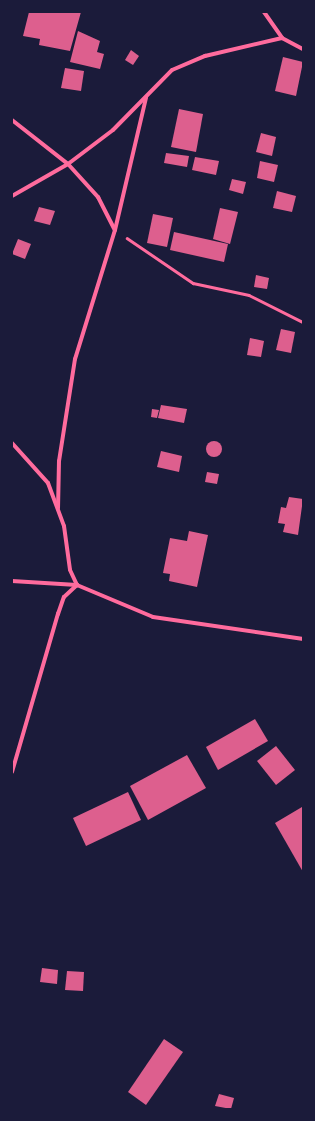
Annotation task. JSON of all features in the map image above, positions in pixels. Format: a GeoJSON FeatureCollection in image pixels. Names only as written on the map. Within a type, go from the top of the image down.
{"type":"FeatureCollection","features":[{"type":"Feature","properties":{"kind":"street"},"geometry":{"type":"LineString","coordinates":[[264,12],[282,38],[303,49]]}},
{"type":"Feature","properties":{"kind":"street"},"geometry":{"type":"LineString","coordinates":[[12,196],[68,164],[113,130],[172,70],[190,61],[282,38]]}},
{"type":"Feature","properties":{"kind":"street"},"geometry":{"type":"LineString","coordinates":[[58,508],[59,461],[75,359],[115,230],[146,98]]}},
{"type":"Feature","properties":{"kind":"street"},"geometry":{"type":"LineString","coordinates":[[12,120],[68,164],[98,197],[115,230]]}},
{"type":"Feature","properties":{"kind":"street"},"geometry":{"type":"LineString","coordinates":[[12,443],[48,483],[58,508],[70,570],[76,584]]}},
{"type":"Feature","properties":{"kind":"street"},"geometry":{"type":"LineString","coordinates":[[12,581],[76,584],[154,617],[303,639]]}},
{"type":"Feature","properties":{"kind":"street"},"geometry":{"type":"LineString","coordinates":[[12,772],[58,614],[64,597],[76,584]]}},
{"type":"Feature","properties":{"kind":"path"},"geometry":{"type":"LineString","coordinates":[[115,230],[193,283],[249,295],[303,322]]}},
{"type":"Feature","properties":{"kind":"building"},"geometry":{"type":"Polygon","coordinates":[[[29,12],[81,12],[70,51],[39,45],[40,39],[23,36],[29,12]]]}},
{"type":"Feature","properties":{"kind":"building"},"geometry":{"type":"Polygon","coordinates":[[[78,31],[100,41],[97,52],[104,54],[100,69],[70,62],[78,31]]]}},
{"type":"Feature","properties":{"kind":"building"},"geometry":{"type":"Polygon","coordinates":[[[131,50],[139,56],[133,65],[125,60],[131,50]]]}},
{"type":"Feature","properties":{"kind":"building"},"geometry":{"type":"Polygon","coordinates":[[[283,57],[303,62],[296,96],[275,91],[283,57]]]}},
{"type":"Feature","properties":{"kind":"building"},"geometry":{"type":"Polygon","coordinates":[[[65,68],[84,71],[81,91],[61,88],[65,68]]]}},
{"type":"Feature","properties":{"kind":"building"},"geometry":{"type":"Polygon","coordinates":[[[179,109],[203,114],[196,152],[171,147],[179,109]]]}},
{"type":"Feature","properties":{"kind":"building"},"geometry":{"type":"Polygon","coordinates":[[[261,133],[276,137],[272,156],[256,152],[261,133]]]}},
{"type":"Feature","properties":{"kind":"building"},"geometry":{"type":"Polygon","coordinates":[[[166,153],[189,156],[187,167],[164,163],[166,153]]]}},
{"type":"Feature","properties":{"kind":"building"},"geometry":{"type":"Polygon","coordinates":[[[195,157],[219,161],[216,175],[192,170],[195,157]]]}},
{"type":"Feature","properties":{"kind":"building"},"geometry":{"type":"Polygon","coordinates":[[[260,161],[278,165],[274,182],[257,178],[260,161]]]}},
{"type":"Feature","properties":{"kind":"building"},"geometry":{"type":"Polygon","coordinates":[[[232,179],[246,182],[243,194],[229,190],[232,179]]]}},
{"type":"Feature","properties":{"kind":"building"},"geometry":{"type":"Polygon","coordinates":[[[277,191],[296,196],[292,212],[273,208],[277,191]]]}},
{"type":"Feature","properties":{"kind":"building"},"geometry":{"type":"Polygon","coordinates":[[[39,207],[55,211],[50,225],[34,221],[39,207]]]}},
{"type":"Feature","properties":{"kind":"building"},"geometry":{"type":"Polygon","coordinates":[[[220,208],[238,212],[230,244],[213,239],[220,208]]]}},
{"type":"Feature","properties":{"kind":"building"},"geometry":{"type":"Polygon","coordinates":[[[153,214],[173,218],[167,247],[147,243],[153,214]]]}},
{"type":"Feature","properties":{"kind":"building"},"geometry":{"type":"Polygon","coordinates":[[[174,232],[228,244],[224,262],[170,250],[174,232]]]}},
{"type":"Feature","properties":{"kind":"building"},"geometry":{"type":"Polygon","coordinates":[[[18,239],[31,244],[25,259],[12,254],[18,239]]]}},
{"type":"Feature","properties":{"kind":"building"},"geometry":{"type":"Polygon","coordinates":[[[256,275],[269,278],[267,289],[254,287],[256,275]]]}},
{"type":"Feature","properties":{"kind":"building"},"geometry":{"type":"Polygon","coordinates":[[[281,329],[295,332],[291,353],[276,350],[281,329]]]}},
{"type":"Feature","properties":{"kind":"building"},"geometry":{"type":"Polygon","coordinates":[[[250,338],[264,341],[261,357],[247,355],[250,338]]]}},
{"type":"Feature","properties":{"kind":"building"},"geometry":{"type":"Polygon","coordinates":[[[161,405],[187,409],[184,423],[158,418],[161,405]]]}},
{"type":"Feature","properties":{"kind":"building"},"geometry":{"type":"Polygon","coordinates":[[[152,409],[159,410],[157,418],[151,417],[152,409]]]}},
{"type":"Feature","properties":{"kind":"building"},"geometry":{"type":"Polygon","coordinates":[[[214,441],[220,443],[222,449],[220,455],[214,457],[208,455],[206,449],[208,443],[214,441]]]}},
{"type":"Feature","properties":{"kind":"building"},"geometry":{"type":"Polygon","coordinates":[[[161,451],[182,456],[179,472],[157,467],[161,451]]]}},
{"type":"Feature","properties":{"kind":"building"},"geometry":{"type":"Polygon","coordinates":[[[207,472],[219,474],[217,484],[205,482],[207,472]]]}},
{"type":"Feature","properties":{"kind":"building"},"geometry":{"type":"Polygon","coordinates":[[[289,497],[303,499],[298,535],[283,532],[285,524],[278,523],[281,507],[286,508],[289,497]]]}},
{"type":"Feature","properties":{"kind":"building"},"geometry":{"type":"Polygon","coordinates":[[[189,531],[208,535],[197,587],[169,581],[170,574],[163,573],[170,538],[187,541],[189,531]]]}},
{"type":"Feature","properties":{"kind":"building"},"geometry":{"type":"Polygon","coordinates":[[[255,719],[268,741],[218,770],[206,747],[255,719]]]}},
{"type":"Feature","properties":{"kind":"building"},"geometry":{"type":"Polygon","coordinates":[[[276,746],[295,770],[276,785],[257,761],[276,746]]]}},
{"type":"Feature","properties":{"kind":"building"},"geometry":{"type":"Polygon","coordinates":[[[187,755],[206,788],[148,820],[130,786],[187,755]]]}},
{"type":"Feature","properties":{"kind":"building"},"geometry":{"type":"Polygon","coordinates":[[[128,792],[141,820],[86,846],[73,818],[128,792]]]}},
{"type":"Feature","properties":{"kind":"building"},"geometry":{"type":"Polygon","coordinates":[[[302,807],[303,809],[303,872],[275,823],[302,807]]]}},
{"type":"Feature","properties":{"kind":"building"},"geometry":{"type":"Polygon","coordinates":[[[42,968],[58,970],[57,984],[40,982],[42,968]]]}},
{"type":"Feature","properties":{"kind":"building"},"geometry":{"type":"Polygon","coordinates":[[[67,971],[84,972],[83,991],[65,990],[67,971]]]}},
{"type":"Feature","properties":{"kind":"building"},"geometry":{"type":"Polygon","coordinates":[[[164,1039],[183,1052],[146,1105],[128,1092],[164,1039]]]}},
{"type":"Feature","properties":{"kind":"building"},"geometry":{"type":"Polygon","coordinates":[[[219,1094],[234,1098],[231,1109],[215,1106],[219,1094]]]}}]}
